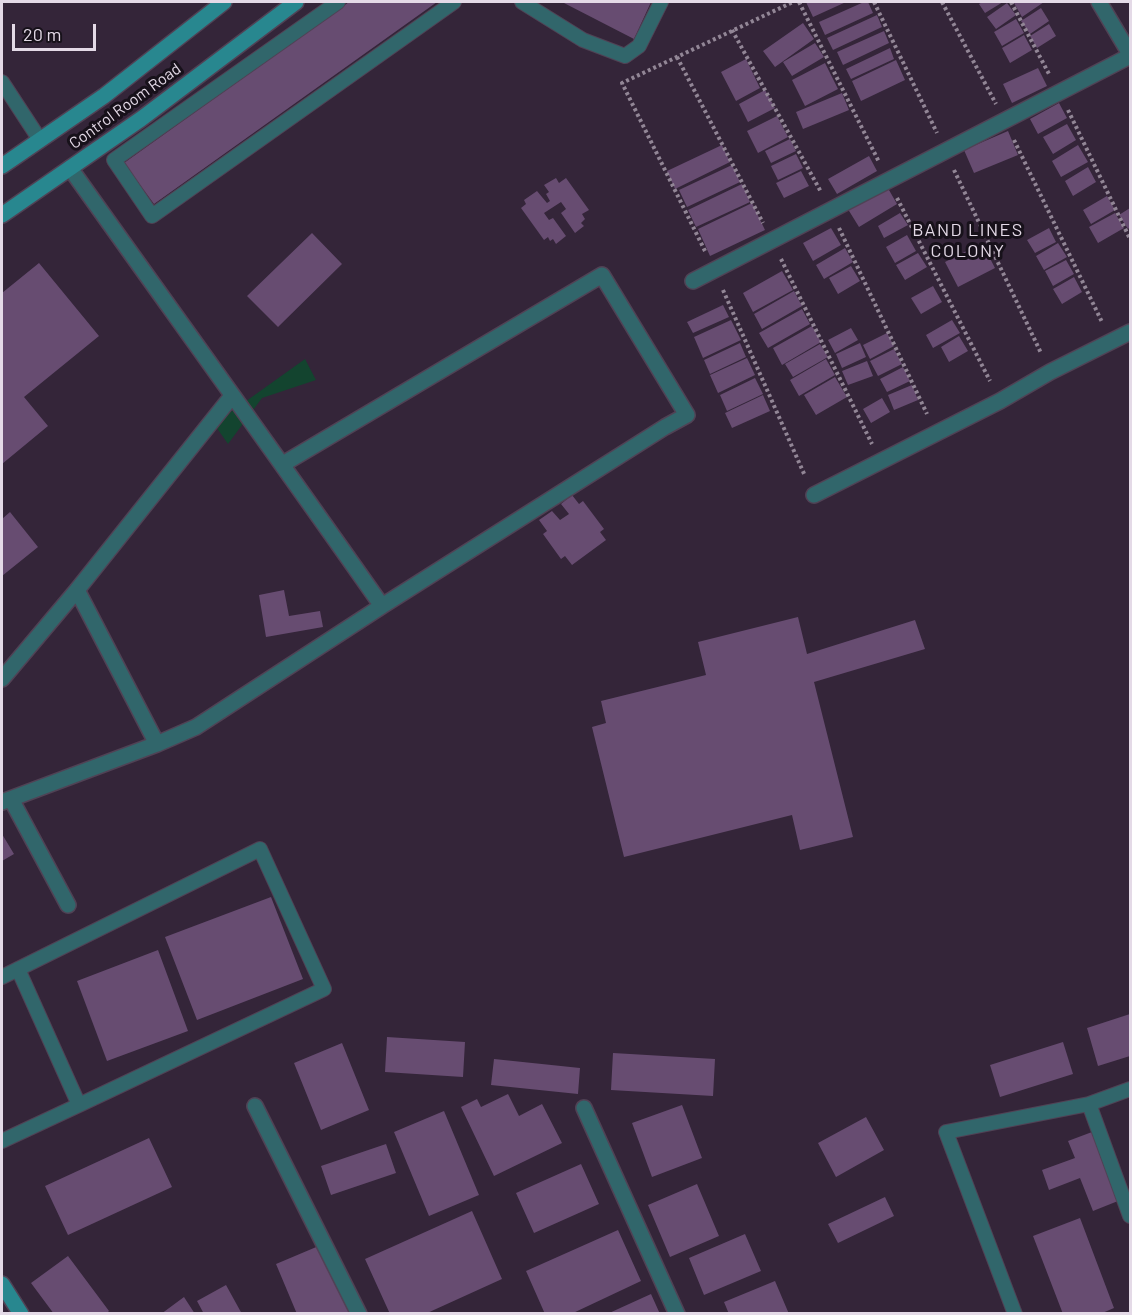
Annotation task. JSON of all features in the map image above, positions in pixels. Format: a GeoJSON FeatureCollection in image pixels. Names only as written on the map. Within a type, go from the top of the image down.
{"type":"FeatureCollection","features":[{"type":"Feature","properties":{"kind":"main road","name":"Control Room Road"},"geometry":{"type":"LineString","coordinates":[[2,166],[104,96],[224,2]]}},
{"type":"Feature","properties":{"kind":"main road","name":"Control Room Road"},"geometry":{"type":"LineString","coordinates":[[2,215],[70,168],[108,152],[141,119],[296,2]]}},
{"type":"Feature","properties":{"kind":"main road"},"geometry":{"type":"LineString","coordinates":[[2,1284],[21,1314]]}},
{"type":"Feature","properties":{"kind":"street"},"geometry":{"type":"LineString","coordinates":[[693,280],[1131,55],[1099,2]]}},
{"type":"Feature","properties":{"kind":"street"},"geometry":{"type":"LineString","coordinates":[[70,168],[382,606]]}},
{"type":"Feature","properties":{"kind":"street"},"geometry":{"type":"LineString","coordinates":[[68,904],[6,801],[157,744],[195,727],[665,426],[687,415],[602,275],[283,464]]}},
{"type":"Feature","properties":{"kind":"street"},"geometry":{"type":"LineString","coordinates":[[814,495],[1131,332]]}},
{"type":"Feature","properties":{"kind":"street"},"geometry":{"type":"LineString","coordinates":[[2,679],[77,590],[232,396]]}},
{"type":"Feature","properties":{"kind":"street"},"geometry":{"type":"LineString","coordinates":[[77,590],[157,744]]}},
{"type":"Feature","properties":{"kind":"street"},"geometry":{"type":"LineString","coordinates":[[255,1106],[359,1314]]}},
{"type":"Feature","properties":{"kind":"street"},"geometry":{"type":"LineString","coordinates":[[584,1108],[677,1314]]}},
{"type":"Feature","properties":{"kind":"lane"},"geometry":{"type":"LineString","coordinates":[[338,2],[108,152],[152,216],[454,2]]}},
{"type":"Feature","properties":{"kind":"lane"},"geometry":{"type":"LineString","coordinates":[[522,2],[583,40],[625,56],[639,46],[661,2]]}},
{"type":"Feature","properties":{"kind":"lane"},"geometry":{"type":"LineString","coordinates":[[2,82],[40,140]]}},
{"type":"Feature","properties":{"kind":"lane"},"geometry":{"type":"LineString","coordinates":[[2,977],[260,849],[324,989],[2,1141]]}},
{"type":"Feature","properties":{"kind":"lane"},"geometry":{"type":"LineString","coordinates":[[18,969],[79,1105]]}},
{"type":"Feature","properties":{"kind":"lane"},"geometry":{"type":"LineString","coordinates":[[1015,1314],[946,1132],[1089,1104],[1131,1089]]}},
{"type":"Feature","properties":{"kind":"lane"},"geometry":{"type":"LineString","coordinates":[[1089,1104],[1131,1216]]}},
{"type":"Feature","properties":{"kind":"path"},"geometry":{"type":"LineString","coordinates":[[793,2],[622,83],[714,270],[814,495]]}},
{"type":"Feature","properties":{"kind":"path"},"geometry":{"type":"LineString","coordinates":[[874,2],[1050,372]]}},
{"type":"Feature","properties":{"kind":"path"},"geometry":{"type":"LineString","coordinates":[[942,2],[1004,120],[1112,342]]}},
{"type":"Feature","properties":{"kind":"path"},"geometry":{"type":"LineString","coordinates":[[1011,2],[1060,93],[1131,239]]}},
{"type":"Feature","properties":{"kind":"green space"},"geometry":{"type":"Polygon","coordinates":[[[305,359],[316,380],[262,398],[228,444],[214,424],[305,359]]]}},
{"type":"Feature","properties":{"kind":"building"},"geometry":{"type":"Polygon","coordinates":[[[349,2],[437,2],[154,204],[124,163],[349,2]]]}},
{"type":"Feature","properties":{"kind":"building"},"geometry":{"type":"Polygon","coordinates":[[[565,2],[651,2],[634,39],[565,2]]]}},
{"type":"Feature","properties":{"kind":"building"},"geometry":{"type":"Polygon","coordinates":[[[806,2],[846,2],[813,17],[806,2]]]}},
{"type":"Feature","properties":{"kind":"building"},"geometry":{"type":"Polygon","coordinates":[[[868,2],[873,13],[825,35],[819,22],[868,2]]]}},
{"type":"Feature","properties":{"kind":"building"},"geometry":{"type":"Polygon","coordinates":[[[1003,2],[985,13],[979,4],[1003,2]]]}},
{"type":"Feature","properties":{"kind":"building"},"geometry":{"type":"Polygon","coordinates":[[[1044,2],[1022,17],[1014,3],[1044,2]]]}},
{"type":"Feature","properties":{"kind":"building"},"geometry":{"type":"Polygon","coordinates":[[[1007,3],[1016,15],[996,29],[987,17],[1007,3]]]}},
{"type":"Feature","properties":{"kind":"building"},"geometry":{"type":"Polygon","coordinates":[[[1041,8],[1049,21],[1030,34],[1021,21],[1041,8]]]}},
{"type":"Feature","properties":{"kind":"building"},"geometry":{"type":"Polygon","coordinates":[[[877,15],[882,27],[833,50],[827,38],[877,15]]]}},
{"type":"Feature","properties":{"kind":"building"},"geometry":{"type":"Polygon","coordinates":[[[1016,19],[1024,33],[1002,46],[994,32],[1016,19]]]}},
{"type":"Feature","properties":{"kind":"building"},"geometry":{"type":"Polygon","coordinates":[[[803,23],[814,39],[775,67],[763,51],[803,23]]]}},
{"type":"Feature","properties":{"kind":"building"},"geometry":{"type":"Polygon","coordinates":[[[1049,24],[1056,36],[1037,48],[1030,36],[1049,24]]]}},
{"type":"Feature","properties":{"kind":"building"},"geometry":{"type":"Polygon","coordinates":[[[884,31],[889,43],[843,65],[837,52],[884,31]]]}},
{"type":"Feature","properties":{"kind":"building"},"geometry":{"type":"Polygon","coordinates":[[[1024,35],[1032,50],[1010,63],[1002,48],[1024,35]]]}},
{"type":"Feature","properties":{"kind":"building"},"geometry":{"type":"Polygon","coordinates":[[[815,43],[824,57],[792,76],[783,62],[815,43]]]}},
{"type":"Feature","properties":{"kind":"building"},"geometry":{"type":"Polygon","coordinates":[[[890,48],[894,59],[851,79],[846,69],[890,48]]]}},
{"type":"Feature","properties":{"kind":"building"},"geometry":{"type":"Polygon","coordinates":[[[746,59],[760,88],[736,101],[721,72],[746,59]]]}},
{"type":"Feature","properties":{"kind":"building"},"geometry":{"type":"Polygon","coordinates":[[[896,60],[905,80],[861,101],[852,81],[896,60]]]}},
{"type":"Feature","properties":{"kind":"building"},"geometry":{"type":"Polygon","coordinates":[[[825,63],[838,89],[805,106],[792,80],[825,63]]]}},
{"type":"Feature","properties":{"kind":"building"},"geometry":{"type":"Polygon","coordinates":[[[1038,68],[1047,86],[1012,103],[1003,84],[1038,68]]]}},
{"type":"Feature","properties":{"kind":"building"},"geometry":{"type":"Polygon","coordinates":[[[765,90],[775,108],[748,122],[739,104],[765,90]]]}},
{"type":"Feature","properties":{"kind":"building"},"geometry":{"type":"Polygon","coordinates":[[[842,93],[849,110],[803,129],[796,112],[842,93]]]}},
{"type":"Feature","properties":{"kind":"building"},"geometry":{"type":"Polygon","coordinates":[[[1059,103],[1067,118],[1038,134],[1030,119],[1059,103]]]}},
{"type":"Feature","properties":{"kind":"building"},"geometry":{"type":"Polygon","coordinates":[[[777,116],[788,137],[758,153],[747,131],[777,116]]]}},
{"type":"Feature","properties":{"kind":"building"},"geometry":{"type":"Polygon","coordinates":[[[1067,124],[1076,140],[1053,154],[1043,137],[1067,124]]]}},
{"type":"Feature","properties":{"kind":"building"},"geometry":{"type":"Polygon","coordinates":[[[1008,131],[1018,155],[974,173],[964,150],[1008,131]]]}},
{"type":"Feature","properties":{"kind":"building"},"geometry":{"type":"Polygon","coordinates":[[[790,139],[796,151],[771,163],[765,151],[790,139]]]}},
{"type":"Feature","properties":{"kind":"building"},"geometry":{"type":"Polygon","coordinates":[[[722,145],[730,162],[675,189],[667,171],[722,145]]]}},
{"type":"Feature","properties":{"kind":"building"},"geometry":{"type":"Polygon","coordinates":[[[1078,145],[1088,162],[1061,177],[1052,161],[1078,145]]]}},
{"type":"Feature","properties":{"kind":"building"},"geometry":{"type":"Polygon","coordinates":[[[796,154],[803,168],[778,180],[771,166],[796,154]]]}},
{"type":"Feature","properties":{"kind":"building"},"geometry":{"type":"Polygon","coordinates":[[[869,156],[877,171],[837,194],[828,179],[869,156]]]}},
{"type":"Feature","properties":{"kind":"building"},"geometry":{"type":"Polygon","coordinates":[[[732,165],[740,182],[687,207],[679,190],[732,165]]]}},
{"type":"Feature","properties":{"kind":"building"},"geometry":{"type":"Polygon","coordinates":[[[1088,167],[1096,182],[1073,196],[1065,181],[1088,167]]]}},
{"type":"Feature","properties":{"kind":"building"},"geometry":{"type":"Polygon","coordinates":[[[801,171],[809,186],[784,198],[776,183],[801,171]]]}},
{"type":"Feature","properties":{"kind":"building"},"geometry":{"type":"Polygon","coordinates":[[[556,178],[559,183],[566,178],[589,210],[582,214],[585,219],[581,223],[584,226],[575,233],[561,213],[566,209],[561,202],[544,213],[549,220],[553,218],[566,236],[556,244],[548,237],[544,240],[521,208],[526,204],[524,200],[537,191],[547,203],[550,201],[546,194],[549,192],[544,185],[556,178]]]}},
{"type":"Feature","properties":{"kind":"building"},"geometry":{"type":"Polygon","coordinates":[[[885,183],[897,204],[859,227],[846,206],[885,183]]]}},
{"type":"Feature","properties":{"kind":"building"},"geometry":{"type":"Polygon","coordinates":[[[742,184],[750,202],[696,227],[688,210],[742,184]]]}},
{"type":"Feature","properties":{"kind":"building"},"geometry":{"type":"Polygon","coordinates":[[[1107,196],[1115,210],[1091,224],[1083,210],[1107,196]]]}},
{"type":"Feature","properties":{"kind":"building"},"geometry":{"type":"Polygon","coordinates":[[[752,203],[765,230],[710,256],[698,229],[752,203]]]}},
{"type":"Feature","properties":{"kind":"building"},"geometry":{"type":"Polygon","coordinates":[[[1130,208],[1130,227],[1128,229],[1119,215],[1130,208]]]}},
{"type":"Feature","properties":{"kind":"building"},"geometry":{"type":"Polygon","coordinates":[[[900,213],[908,225],[884,238],[878,226],[900,213]]]}},
{"type":"Feature","properties":{"kind":"building"},"geometry":{"type":"Polygon","coordinates":[[[1115,213],[1124,228],[1098,243],[1089,227],[1115,213]]]}},
{"type":"Feature","properties":{"kind":"building"},"geometry":{"type":"Polygon","coordinates":[[[831,228],[841,245],[813,261],[803,243],[831,228]]]}},
{"type":"Feature","properties":{"kind":"building"},"geometry":{"type":"Polygon","coordinates":[[[1049,228],[1056,242],[1035,253],[1027,240],[1049,228]]]}},
{"type":"Feature","properties":{"kind":"building"},"geometry":{"type":"Polygon","coordinates":[[[312,233],[342,264],[278,327],[247,296],[312,233]]]}},
{"type":"Feature","properties":{"kind":"building"},"geometry":{"type":"Polygon","coordinates":[[[907,235],[916,251],[895,263],[886,247],[907,235]]]}},
{"type":"Feature","properties":{"kind":"building"},"geometry":{"type":"Polygon","coordinates":[[[982,243],[995,268],[958,287],[945,262],[982,243]]]}},
{"type":"Feature","properties":{"kind":"building"},"geometry":{"type":"Polygon","coordinates":[[[1058,243],[1067,257],[1044,270],[1036,256],[1058,243]]]}},
{"type":"Feature","properties":{"kind":"building"},"geometry":{"type":"Polygon","coordinates":[[[845,248],[853,262],[824,279],[816,265],[845,248]]]}},
{"type":"Feature","properties":{"kind":"building"},"geometry":{"type":"Polygon","coordinates":[[[918,253],[927,267],[905,280],[896,265],[918,253]]]}},
{"type":"Feature","properties":{"kind":"building"},"geometry":{"type":"Polygon","coordinates":[[[1066,260],[1074,274],[1053,286],[1045,271],[1066,260]]]}},
{"type":"Feature","properties":{"kind":"building"},"geometry":{"type":"Polygon","coordinates":[[[39,263],[99,336],[24,397],[48,426],[2,464],[2,293],[39,263]]]}},
{"type":"Feature","properties":{"kind":"building"},"geometry":{"type":"Polygon","coordinates":[[[851,266],[860,281],[838,294],[829,278],[851,266]]]}},
{"type":"Feature","properties":{"kind":"building"},"geometry":{"type":"Polygon","coordinates":[[[782,271],[793,290],[753,312],[743,293],[782,271]]]}},
{"type":"Feature","properties":{"kind":"building"},"geometry":{"type":"Polygon","coordinates":[[[1074,277],[1082,292],[1062,304],[1053,289],[1074,277]]]}},
{"type":"Feature","properties":{"kind":"building"},"geometry":{"type":"Polygon","coordinates":[[[933,286],[942,302],[921,314],[911,298],[933,286]]]}},
{"type":"Feature","properties":{"kind":"building"},"geometry":{"type":"Polygon","coordinates":[[[794,291],[802,306],[762,329],[754,314],[794,291]]]}},
{"type":"Feature","properties":{"kind":"building"},"geometry":{"type":"Polygon","coordinates":[[[723,305],[729,317],[693,333],[687,322],[723,305]]]}},
{"type":"Feature","properties":{"kind":"building"},"geometry":{"type":"Polygon","coordinates":[[[802,309],[810,324],[768,348],[759,333],[802,309]]]}},
{"type":"Feature","properties":{"kind":"building"},"geometry":{"type":"Polygon","coordinates":[[[731,320],[741,340],[703,358],[694,337],[731,320]]]}},
{"type":"Feature","properties":{"kind":"building"},"geometry":{"type":"Polygon","coordinates":[[[952,320],[960,333],[933,348],[926,335],[952,320]]]}},
{"type":"Feature","properties":{"kind":"building"},"geometry":{"type":"Polygon","coordinates":[[[812,326],[821,342],[782,365],[773,348],[812,326]]]}},
{"type":"Feature","properties":{"kind":"building"},"geometry":{"type":"Polygon","coordinates":[[[851,328],[858,340],[835,353],[828,340],[851,328]]]}},
{"type":"Feature","properties":{"kind":"building"},"geometry":{"type":"Polygon","coordinates":[[[887,333],[894,346],[870,359],[863,345],[887,333]]]}},
{"type":"Feature","properties":{"kind":"building"},"geometry":{"type":"Polygon","coordinates":[[[959,336],[968,351],[949,362],[941,347],[959,336]]]}},
{"type":"Feature","properties":{"kind":"building"},"geometry":{"type":"Polygon","coordinates":[[[740,343],[746,357],[710,374],[704,360],[740,343]]]}},
{"type":"Feature","properties":{"kind":"building"},"geometry":{"type":"Polygon","coordinates":[[[860,343],[866,357],[842,368],[836,354],[860,343]]]}},
{"type":"Feature","properties":{"kind":"building"},"geometry":{"type":"Polygon","coordinates":[[[820,344],[828,357],[793,377],[785,364],[820,344]]]}},
{"type":"Feature","properties":{"kind":"building"},"geometry":{"type":"Polygon","coordinates":[[[894,349],[902,364],[878,376],[870,361],[894,349]]]}},
{"type":"Feature","properties":{"kind":"building"},"geometry":{"type":"Polygon","coordinates":[[[747,358],[755,375],[718,393],[710,375],[747,358]]]}},
{"type":"Feature","properties":{"kind":"building"},"geometry":{"type":"Polygon","coordinates":[[[826,359],[835,375],[799,396],[790,380],[826,359]]]}},
{"type":"Feature","properties":{"kind":"building"},"geometry":{"type":"Polygon","coordinates":[[[867,361],[873,376],[848,385],[842,371],[867,361]]]}},
{"type":"Feature","properties":{"kind":"building"},"geometry":{"type":"Polygon","coordinates":[[[903,367],[910,381],[887,392],[880,379],[903,367]]]}},
{"type":"Feature","properties":{"kind":"building"},"geometry":{"type":"Polygon","coordinates":[[[835,377],[847,397],[816,415],[804,395],[835,377]]]}},
{"type":"Feature","properties":{"kind":"building"},"geometry":{"type":"Polygon","coordinates":[[[755,378],[763,394],[727,411],[720,395],[755,378]]]}},
{"type":"Feature","properties":{"kind":"building"},"geometry":{"type":"Polygon","coordinates":[[[912,385],[918,400],[894,410],[888,395],[912,385]]]}},
{"type":"Feature","properties":{"kind":"building"},"geometry":{"type":"Polygon","coordinates":[[[763,395],[770,411],[732,428],[725,413],[763,395]]]}},
{"type":"Feature","properties":{"kind":"building"},"geometry":{"type":"Polygon","coordinates":[[[882,398],[890,412],[871,423],[863,409],[882,398]]]}},
{"type":"Feature","properties":{"kind":"building"},"geometry":{"type":"Polygon","coordinates":[[[572,495],[579,504],[583,501],[604,529],[600,532],[606,540],[572,565],[565,556],[561,559],[543,534],[547,531],[539,520],[552,511],[560,520],[569,514],[561,504],[572,495]]]}},
{"type":"Feature","properties":{"kind":"building"},"geometry":{"type":"Polygon","coordinates":[[[10,512],[38,547],[2,576],[2,519],[10,512]]]}},
{"type":"Feature","properties":{"kind":"building"},"geometry":{"type":"Polygon","coordinates":[[[284,590],[289,616],[320,611],[323,627],[266,637],[259,595],[284,590]]]}},
{"type":"Feature","properties":{"kind":"building"},"geometry":{"type":"Polygon","coordinates":[[[798,617],[807,654],[915,620],[925,649],[814,682],[853,837],[800,850],[792,815],[624,857],[592,727],[606,723],[601,701],[706,675],[698,642],[798,617]]]}},
{"type":"Feature","properties":{"kind":"building"},"geometry":{"type":"Polygon","coordinates":[[[2,834],[14,854],[2,861],[2,834]]]}},
{"type":"Feature","properties":{"kind":"building"},"geometry":{"type":"Polygon","coordinates":[[[271,897],[303,979],[197,1020],[165,937],[271,897]]]}},
{"type":"Feature","properties":{"kind":"building"},"geometry":{"type":"Polygon","coordinates":[[[158,950],[188,1031],[107,1061],[77,981],[158,950]]]}},
{"type":"Feature","properties":{"kind":"building"},"geometry":{"type":"Polygon","coordinates":[[[1130,1014],[1130,1056],[1098,1066],[1087,1028],[1130,1014]]]}},
{"type":"Feature","properties":{"kind":"building"},"geometry":{"type":"Polygon","coordinates":[[[387,1037],[465,1042],[463,1077],[385,1072],[387,1037]]]}},
{"type":"Feature","properties":{"kind":"building"},"geometry":{"type":"Polygon","coordinates":[[[1063,1042],[1073,1074],[1000,1097],[990,1065],[1063,1042]]]}},
{"type":"Feature","properties":{"kind":"building"},"geometry":{"type":"Polygon","coordinates":[[[342,1043],[369,1110],[321,1130],[294,1063],[342,1043]]]}},
{"type":"Feature","properties":{"kind":"building"},"geometry":{"type":"Polygon","coordinates":[[[613,1053],[715,1059],[713,1096],[611,1090],[613,1053]]]}},
{"type":"Feature","properties":{"kind":"building"},"geometry":{"type":"Polygon","coordinates":[[[494,1059],[580,1068],[578,1094],[491,1085],[494,1059]]]}},
{"type":"Feature","properties":{"kind":"building"},"geometry":{"type":"Polygon","coordinates":[[[508,1094],[519,1116],[542,1104],[562,1143],[494,1176],[461,1107],[477,1099],[481,1107],[508,1094]]]}},
{"type":"Feature","properties":{"kind":"building"},"geometry":{"type":"Polygon","coordinates":[[[682,1105],[702,1158],[652,1177],[632,1123],[682,1105]]]}},
{"type":"Feature","properties":{"kind":"building"},"geometry":{"type":"Polygon","coordinates":[[[444,1111],[479,1195],[429,1216],[394,1132],[444,1111]]]}},
{"type":"Feature","properties":{"kind":"building"},"geometry":{"type":"Polygon","coordinates":[[[866,1117],[884,1150],[836,1177],[818,1143],[866,1117]]]}},
{"type":"Feature","properties":{"kind":"building"},"geometry":{"type":"Polygon","coordinates":[[[1092,1132],[1118,1201],[1093,1211],[1080,1178],[1049,1190],[1042,1170],[1075,1158],[1068,1141],[1092,1132]]]}},
{"type":"Feature","properties":{"kind":"building"},"geometry":{"type":"Polygon","coordinates":[[[149,1138],[172,1187],[68,1235],[45,1186],[149,1138]]]}},
{"type":"Feature","properties":{"kind":"building"},"geometry":{"type":"Polygon","coordinates":[[[386,1144],[396,1173],[331,1195],[321,1166],[386,1144]]]}},
{"type":"Feature","properties":{"kind":"building"},"geometry":{"type":"Polygon","coordinates":[[[581,1164],[599,1204],[534,1233],[516,1193],[581,1164]]]}},
{"type":"Feature","properties":{"kind":"building"},"geometry":{"type":"Polygon","coordinates":[[[697,1184],[719,1236],[670,1257],[648,1205],[697,1184]]]}},
{"type":"Feature","properties":{"kind":"building"},"geometry":{"type":"Polygon","coordinates":[[[885,1197],[894,1216],[838,1243],[828,1224],[885,1197]]]}},
{"type":"Feature","properties":{"kind":"building"},"geometry":{"type":"Polygon","coordinates":[[[472,1211],[502,1279],[425,1314],[390,1314],[365,1259],[472,1211]]]}},
{"type":"Feature","properties":{"kind":"building"},"geometry":{"type":"Polygon","coordinates":[[[1080,1218],[1114,1308],[1100,1314],[1063,1314],[1033,1236],[1080,1218]]]}},
{"type":"Feature","properties":{"kind":"building"},"geometry":{"type":"Polygon","coordinates":[[[618,1230],[641,1281],[571,1314],[545,1314],[526,1271],[618,1230]]]}},
{"type":"Feature","properties":{"kind":"building"},"geometry":{"type":"Polygon","coordinates":[[[745,1234],[761,1271],[704,1295],[689,1258],[745,1234]]]}},
{"type":"Feature","properties":{"kind":"building"},"geometry":{"type":"Polygon","coordinates":[[[321,1245],[350,1314],[297,1314],[276,1264],[321,1245]]]}},
{"type":"Feature","properties":{"kind":"building"},"geometry":{"type":"Polygon","coordinates":[[[68,1256],[109,1311],[106,1314],[54,1314],[31,1283],[68,1256]]]}},
{"type":"Feature","properties":{"kind":"building"},"geometry":{"type":"Polygon","coordinates":[[[775,1281],[789,1314],[729,1314],[724,1302],[775,1281]]]}},
{"type":"Feature","properties":{"kind":"building"},"geometry":{"type":"Polygon","coordinates":[[[226,1285],[242,1314],[204,1314],[197,1301],[226,1285]]]}},
{"type":"Feature","properties":{"kind":"building"},"geometry":{"type":"Polygon","coordinates":[[[651,1294],[660,1314],[607,1314],[651,1294]]]}},
{"type":"Feature","properties":{"kind":"building"},"geometry":{"type":"Polygon","coordinates":[[[184,1297],[195,1314],[161,1314],[184,1297]]]}},
{"type":"Feature","properties":{"kind":"district","name":"BAND LINES COLONY"},"geometry":{"type":"Point","coordinates":[968,240]}}]}
